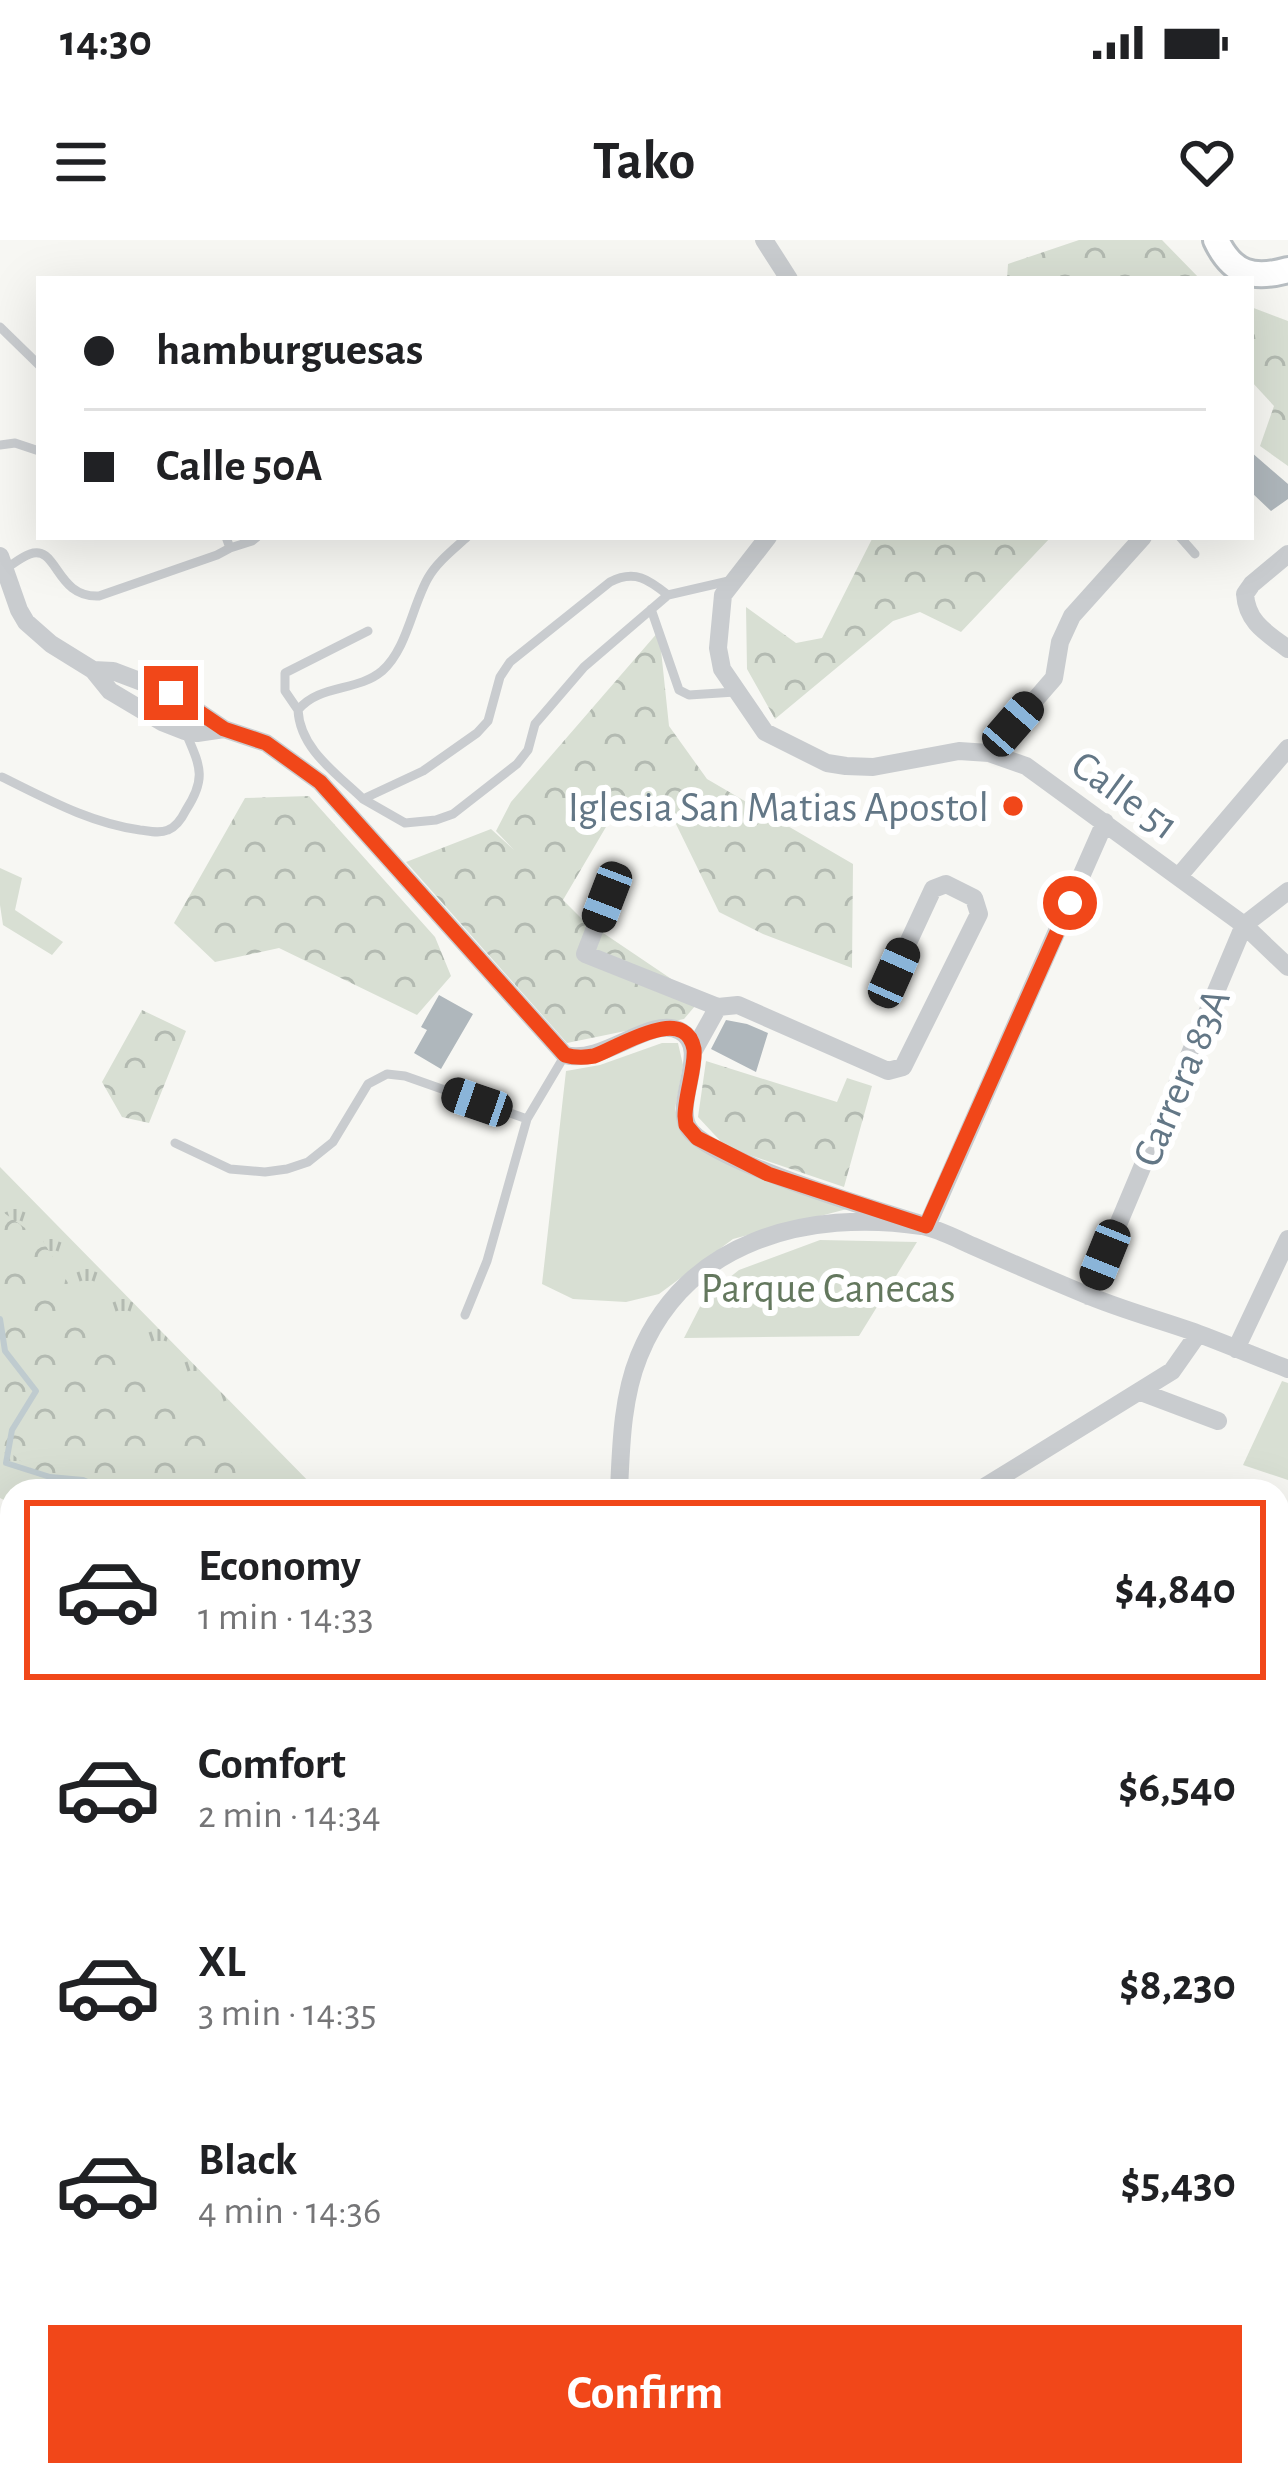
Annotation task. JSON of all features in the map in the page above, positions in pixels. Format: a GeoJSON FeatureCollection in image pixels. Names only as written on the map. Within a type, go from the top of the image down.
{"type":"FeatureCollection","features":[{"type":"Feature","properties":{"kind":"street"},"geometry":{"type":"LineString","coordinates":[[764,240],[787,276]]}},
{"type":"Feature","properties":{"kind":"street"},"geometry":{"type":"LineString","coordinates":[[1216,240],[1227,261],[1247,273],[1288,270]]}},
{"type":"Feature","properties":{"kind":"street","name":"Calle 51"},"geometry":{"type":"LineString","coordinates":[[766,540],[723,595],[718,648],[722,669],[764,732],[826,763],[873,767],[959,751],[989,753],[1026,766],[1244,925],[1288,968]]}},
{"type":"Feature","properties":{"kind":"street"},"geometry":{"type":"LineString","coordinates":[[989,753],[1054,678],[1060,642],[1072,616],[1140,540]]}},
{"type":"Feature","properties":{"kind":"street"},"geometry":{"type":"LineString","coordinates":[[1288,554],[1245,594],[1255,624],[1288,650]]}},
{"type":"Feature","properties":{"kind":"street"},"geometry":{"type":"LineString","coordinates":[[2,563],[26,622],[93,670],[110,691],[185,730],[224,729]]}},
{"type":"Feature","properties":{"kind":"street"},"geometry":{"type":"LineString","coordinates":[[93,670],[113,671],[171,693],[224,729],[266,743],[320,782],[565,1055],[592,1056],[666,1028],[686,1035],[694,1050]]}},
{"type":"Feature","properties":{"kind":"street"},"geometry":{"type":"LineString","coordinates":[[1178,876],[1288,748]]}},
{"type":"Feature","properties":{"kind":"street"},"geometry":{"type":"LineString","coordinates":[[926,1226],[1105,822]]}},
{"type":"Feature","properties":{"kind":"street"},"geometry":{"type":"LineString","coordinates":[[607,897],[585,954],[718,1007],[738,1006],[888,1071],[908,1061],[979,914],[974,898],[946,884],[933,889],[894,973]]}},
{"type":"Feature","properties":{"kind":"street"},"geometry":{"type":"LineString","coordinates":[[1244,925],[1288,891]]}},
{"type":"Feature","properties":{"kind":"street","name":"Carrera 83A"},"geometry":{"type":"LineString","coordinates":[[1088,1296],[1244,925]]}},
{"type":"Feature","properties":{"kind":"street"},"geometry":{"type":"LineString","coordinates":[[718,1007],[694,1050],[685,1116],[697,1138],[768,1174],[926,1226],[1088,1296],[1288,1369]]}},
{"type":"Feature","properties":{"kind":"street"},"geometry":{"type":"LineString","coordinates":[[620,1479],[627,1398],[639,1356],[657,1321],[704,1269],[746,1243],[804,1226],[846,1222],[926,1226]]}},
{"type":"Feature","properties":{"kind":"street"},"geometry":{"type":"LineString","coordinates":[[1236,1349],[1288,1239]]}},
{"type":"Feature","properties":{"kind":"street"},"geometry":{"type":"LineString","coordinates":[[998,1479],[1172,1372],[1198,1334]]}},
{"type":"Feature","properties":{"kind":"street"},"geometry":{"type":"LineString","coordinates":[[1141,1392],[1218,1421]]}},
{"type":"Feature","properties":{"kind":"lane"},"geometry":{"type":"LineString","coordinates":[[0,327],[36,362]]}},
{"type":"Feature","properties":{"kind":"lane"},"geometry":{"type":"LineString","coordinates":[[0,445],[15,443],[36,450]]}},
{"type":"Feature","properties":{"kind":"lane"},"geometry":{"type":"LineString","coordinates":[[298,710],[306,699],[383,670],[430,574],[464,540]]}},
{"type":"Feature","properties":{"kind":"lane"},"geometry":{"type":"LineString","coordinates":[[1183,540],[1195,554]]}},
{"type":"Feature","properties":{"kind":"lane"},"geometry":{"type":"LineString","coordinates":[[2,563],[39,552],[71,590],[89,597],[228,543]]}},
{"type":"Feature","properties":{"kind":"lane"},"geometry":{"type":"LineString","coordinates":[[363,799],[422,771],[477,733],[493,710],[500,677],[511,662],[610,582],[620,577],[647,578],[668,595]]}},
{"type":"Feature","properties":{"kind":"lane"},"geometry":{"type":"LineString","coordinates":[[368,631],[285,674],[285,691],[298,710],[298,724],[310,748],[363,799],[404,823],[436,820],[453,814],[517,764],[528,749],[535,724],[584,667],[668,595],[733,580]]}},
{"type":"Feature","properties":{"kind":"lane"},"geometry":{"type":"LineString","coordinates":[[651,609],[680,690],[689,695],[735,692]]}},
{"type":"Feature","properties":{"kind":"lane"},"geometry":{"type":"LineString","coordinates":[[2,777],[89,818],[161,833],[172,829],[199,789],[199,763],[185,730]]}},
{"type":"Feature","properties":{"kind":"lane"},"geometry":{"type":"LineString","coordinates":[[465,1315],[488,1262],[527,1119],[565,1055]]}},
{"type":"Feature","properties":{"kind":"lane"},"geometry":{"type":"LineString","coordinates":[[176,1142],[230,1169],[265,1172],[308,1162],[333,1142],[368,1084],[387,1075],[404,1076],[527,1119]]}},
{"type":"Feature","properties":{"kind":"green space"},"geometry":{"type":"Polygon","coordinates":[[[1079,240],[1162,240],[1197,276],[1007,276],[1008,264],[1079,240]]]}},
{"type":"Feature","properties":{"kind":"green space"},"geometry":{"type":"Polygon","coordinates":[[[1254,308],[1288,321],[1288,466],[1260,446],[1274,406],[1254,384],[1254,308]]]}},
{"type":"Feature","properties":{"kind":"green space"},"geometry":{"type":"Polygon","coordinates":[[[871,540],[1048,540],[961,632],[920,612],[893,621],[775,719],[747,669],[746,607],[796,643],[822,638],[871,540]]]}},
{"type":"Feature","properties":{"kind":"green space"},"geometry":{"type":"Polygon","coordinates":[[[659,631],[669,726],[707,779],[853,864],[852,968],[719,912],[676,824],[623,798],[563,900],[581,918],[701,999],[684,1019],[567,1043],[406,862],[491,829],[514,850],[496,831],[511,802],[659,631]]]}},
{"type":"Feature","properties":{"kind":"green space"},"geometry":{"type":"Polygon","coordinates":[[[309,796],[435,937],[451,976],[417,1015],[279,948],[215,962],[174,923],[245,798],[309,796]]]}},
{"type":"Feature","properties":{"kind":"green space"},"geometry":{"type":"Polygon","coordinates":[[[0,868],[22,878],[15,910],[63,942],[52,955],[3,925],[0,868]]]}},
{"type":"Feature","properties":{"kind":"green space"},"geometry":{"type":"Polygon","coordinates":[[[142,1010],[186,1031],[149,1123],[122,1117],[102,1082],[142,1010]]]}},
{"type":"Feature","properties":{"kind":"green space"},"geometry":{"type":"Polygon","coordinates":[[[662,1043],[678,1043],[683,1065],[675,1109],[682,1134],[735,1168],[847,1209],[733,1239],[659,1294],[626,1302],[573,1299],[542,1284],[566,1071],[600,1065],[662,1043]]]}},
{"type":"Feature","properties":{"kind":"green space"},"geometry":{"type":"Polygon","coordinates":[[[706,1061],[837,1102],[847,1078],[872,1086],[844,1187],[726,1147],[698,1117],[706,1061]]]}},
{"type":"Feature","properties":{"kind":"green space"},"geometry":{"type":"Polygon","coordinates":[[[0,1167],[306,1479],[0,1479],[0,1167]]]}},
{"type":"Feature","properties":{"kind":"green space"},"geometry":{"type":"Polygon","coordinates":[[[0,1210],[43,1241],[77,1298],[270,1479],[42,1479],[0,1444],[0,1210]]]}},
{"type":"Feature","properties":{"kind":"green space","name":"Parque Canecas"},"geometry":{"type":"Polygon","coordinates":[[[820,1240],[917,1242],[859,1336],[684,1338],[705,1297],[739,1270],[820,1240]]]}},
{"type":"Feature","properties":{"kind":"green space"},"geometry":{"type":"Polygon","coordinates":[[[1282,1381],[1288,1383],[1288,1479],[1243,1465],[1282,1381]]]}},
{"type":"Feature","properties":{"kind":"building"},"geometry":{"type":"Polygon","coordinates":[[[1254,455],[1288,484],[1288,499],[1271,511],[1254,495],[1254,455]]]}},
{"type":"Feature","properties":{"kind":"building"},"geometry":{"type":"Polygon","coordinates":[[[439,995],[473,1014],[441,1069],[414,1053],[427,1030],[421,1027],[439,995]]]}},
{"type":"Feature","properties":{"kind":"building"},"geometry":{"type":"Polygon","coordinates":[[[726,1020],[768,1033],[756,1072],[711,1049],[726,1020]]]}},
{"type":"Feature","properties":{"kind":"waterway"},"geometry":{"type":"LineString","coordinates":[[0,1319],[5,1351],[36,1391],[12,1430],[6,1463],[72,1479]]}},
{"type":"Feature","properties":{"kind":"place","name":"Iglesia San Matias Apostol"},"geometry":{"type":"Point","coordinates":[1013,806]}},
{"type":"Feature","properties":{"kind":"route"},"geometry":{"type":"LineString","coordinates":[[171,693],[224,729],[266,743],[320,782],[565,1055],[592,1056],[655,1029],[678,1029],[694,1050],[684,1108],[686,1125],[697,1138],[768,1174],[926,1226],[1070,903]]}}]}
